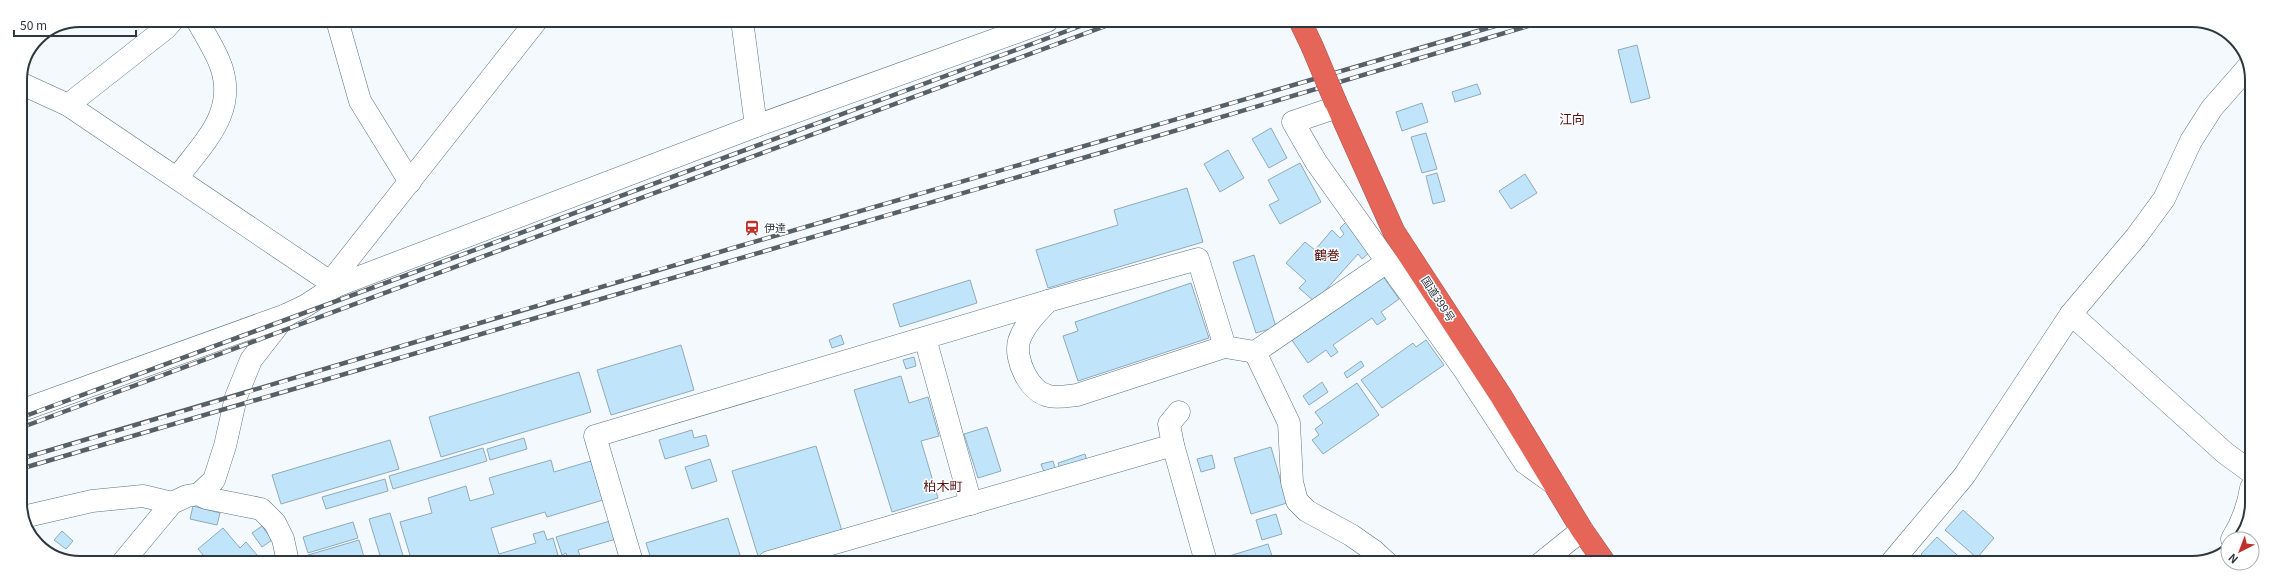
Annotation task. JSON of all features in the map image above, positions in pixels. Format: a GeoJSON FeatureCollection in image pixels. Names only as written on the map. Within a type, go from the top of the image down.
{"type":"FeatureCollection","features":[{"type":"Feature","properties":{"kind":"highway","name":"国道399号"},"geometry":{"type":"LineString","coordinates":[[1303,27],[1336,105],[1394,232],[1501,396],[1582,530],[1600,556]]}},
{"type":"Feature","properties":{"kind":"street"},"geometry":{"type":"LineString","coordinates":[[68,105],[167,27]]}},
{"type":"Feature","properties":{"kind":"street"},"geometry":{"type":"LineString","coordinates":[[177,178],[215,128],[224,106],[225,84],[219,61],[201,27]]}},
{"type":"Feature","properties":{"kind":"street"},"geometry":{"type":"LineString","coordinates":[[339,27],[360,101],[410,182]]}},
{"type":"Feature","properties":{"kind":"street"},"geometry":{"type":"LineString","coordinates":[[27,408],[286,315],[305,306],[334,284],[410,182],[532,27]]}},
{"type":"Feature","properties":{"kind":"street"},"geometry":{"type":"LineString","coordinates":[[743,27],[756,126]]}},
{"type":"Feature","properties":{"kind":"street"},"geometry":{"type":"LineString","coordinates":[[334,284],[756,126],[1028,27]]}},
{"type":"Feature","properties":{"kind":"street"},"geometry":{"type":"LineString","coordinates":[[1897,556],[1964,476],[2072,314],[2164,199],[2191,142],[2212,108],[2244,71]]}},
{"type":"Feature","properties":{"kind":"street"},"geometry":{"type":"LineString","coordinates":[[27,86],[68,105],[334,284]]}},
{"type":"Feature","properties":{"kind":"street"},"geometry":{"type":"LineString","coordinates":[[1336,105],[1293,122],[1316,162],[1462,368],[1524,463],[1553,483]]}},
{"type":"Feature","properties":{"kind":"street"},"geometry":{"type":"LineString","coordinates":[[630,556],[595,436],[1048,301],[1198,259],[1225,347]]}},
{"type":"Feature","properties":{"kind":"street"},"geometry":{"type":"LineString","coordinates":[[1048,301],[1026,326],[1018,348],[1020,361],[1029,380],[1038,390],[1047,396],[1077,395],[1225,347],[1255,352],[1387,262]]}},
{"type":"Feature","properties":{"kind":"street"},"geometry":{"type":"LineString","coordinates":[[2072,314],[2225,453],[2245,468]]}},
{"type":"Feature","properties":{"kind":"street"},"geometry":{"type":"LineString","coordinates":[[128,556],[172,503],[187,496],[199,494],[214,480],[225,446],[236,397],[251,360],[286,315]]}},
{"type":"Feature","properties":{"kind":"street"},"geometry":{"type":"LineString","coordinates":[[925,338],[971,504]]}},
{"type":"Feature","properties":{"kind":"street"},"geometry":{"type":"LineString","coordinates":[[1255,352],[1289,423],[1292,482],[1297,501],[1307,511],[1351,535],[1380,556]]}},
{"type":"Feature","properties":{"kind":"street"},"geometry":{"type":"LineString","coordinates":[[1180,412],[1169,424],[1172,445],[1204,556]]}},
{"type":"Feature","properties":{"kind":"street"},"geometry":{"type":"LineString","coordinates":[[790,556],[1172,445]]}},
{"type":"Feature","properties":{"kind":"street"},"geometry":{"type":"LineString","coordinates":[[199,494],[206,498],[261,509],[275,523],[283,539],[287,556]]}},
{"type":"Feature","properties":{"kind":"street"},"geometry":{"type":"LineString","coordinates":[[29,516],[92,501],[143,496],[172,503]]}},
{"type":"Feature","properties":{"kind":"street"},"geometry":{"type":"LineString","coordinates":[[1550,556],[1582,530]]}},
{"type":"Feature","properties":{"kind":"building"},"geometry":{"type":"Polygon","coordinates":[[[1637,45],[1650,98],[1631,103],[1618,50],[1637,45]]]}},
{"type":"Feature","properties":{"kind":"building"},"geometry":{"type":"Polygon","coordinates":[[[1477,84],[1481,94],[1455,102],[1452,92],[1477,84]]]}},
{"type":"Feature","properties":{"kind":"building"},"geometry":{"type":"Polygon","coordinates":[[[1422,103],[1428,122],[1402,131],[1396,112],[1422,103]]]}},
{"type":"Feature","properties":{"kind":"building"},"geometry":{"type":"Polygon","coordinates":[[[1271,128],[1287,158],[1269,168],[1252,139],[1271,128]]]}},
{"type":"Feature","properties":{"kind":"building"},"geometry":{"type":"Polygon","coordinates":[[[1426,133],[1437,169],[1422,173],[1411,137],[1426,133]]]}},
{"type":"Feature","properties":{"kind":"building"},"geometry":{"type":"Polygon","coordinates":[[[1228,150],[1244,178],[1220,192],[1204,164],[1228,150]]]}},
{"type":"Feature","properties":{"kind":"building"},"geometry":{"type":"Polygon","coordinates":[[[1300,163],[1321,202],[1280,224],[1269,205],[1279,200],[1268,180],[1300,163]]]}},
{"type":"Feature","properties":{"kind":"building"},"geometry":{"type":"Polygon","coordinates":[[[1437,173],[1445,201],[1433,204],[1426,176],[1437,173]]]}},
{"type":"Feature","properties":{"kind":"building"},"geometry":{"type":"Polygon","coordinates":[[[1525,174],[1537,193],[1511,209],[1499,191],[1525,174]]]}},
{"type":"Feature","properties":{"kind":"building"},"geometry":{"type":"Polygon","coordinates":[[[1187,188],[1203,242],[1048,288],[1036,250],[1118,225],[1114,210],[1187,188]]]}},
{"type":"Feature","properties":{"kind":"building"},"geometry":{"type":"Polygon","coordinates":[[[1348,220],[1371,251],[1362,259],[1358,254],[1315,302],[1299,288],[1306,281],[1286,263],[1305,242],[1315,250],[1332,230],[1340,238],[1344,234],[1340,228],[1348,220]]]}},
{"type":"Feature","properties":{"kind":"building"},"geometry":{"type":"Polygon","coordinates":[[[1254,255],[1276,327],[1256,333],[1233,262],[1254,255]]]}},
{"type":"Feature","properties":{"kind":"building"},"geometry":{"type":"Polygon","coordinates":[[[1382,275],[1399,299],[1381,312],[1386,319],[1377,325],[1372,318],[1333,345],[1338,352],[1331,357],[1326,350],[1308,363],[1291,339],[1382,275]]]}},
{"type":"Feature","properties":{"kind":"building"},"geometry":{"type":"Polygon","coordinates":[[[970,280],[977,303],[900,327],[893,304],[970,280]]]}},
{"type":"Feature","properties":{"kind":"building"},"geometry":{"type":"Polygon","coordinates":[[[1191,283],[1209,338],[1078,381],[1063,336],[1078,331],[1075,322],[1191,283]]]}},
{"type":"Feature","properties":{"kind":"building"},"geometry":{"type":"Polygon","coordinates":[[[841,335],[844,344],[832,348],[829,340],[841,335]]]}},
{"type":"Feature","properties":{"kind":"building"},"geometry":{"type":"Polygon","coordinates":[[[1426,340],[1444,365],[1382,408],[1361,380],[1413,343],[1416,347],[1426,340]]]}},
{"type":"Feature","properties":{"kind":"building"},"geometry":{"type":"Polygon","coordinates":[[[681,345],[694,390],[611,415],[597,370],[681,345]]]}},
{"type":"Feature","properties":{"kind":"building"},"geometry":{"type":"Polygon","coordinates":[[[914,357],[916,366],[906,369],[903,360],[914,357]]]}},
{"type":"Feature","properties":{"kind":"building"},"geometry":{"type":"Polygon","coordinates":[[[1361,361],[1364,366],[1347,378],[1344,373],[1361,361]]]}},
{"type":"Feature","properties":{"kind":"building"},"geometry":{"type":"Polygon","coordinates":[[[579,372],[591,412],[441,457],[429,417],[579,372]]]}},
{"type":"Feature","properties":{"kind":"building"},"geometry":{"type":"Polygon","coordinates":[[[901,376],[909,403],[928,397],[939,436],[921,441],[938,498],[892,512],[854,390],[901,376]]]}},
{"type":"Feature","properties":{"kind":"building"},"geometry":{"type":"Polygon","coordinates":[[[1322,382],[1328,392],[1309,405],[1303,396],[1322,382]]]}},
{"type":"Feature","properties":{"kind":"building"},"geometry":{"type":"Polygon","coordinates":[[[1357,383],[1379,415],[1323,454],[1312,440],[1319,435],[1315,429],[1323,423],[1315,412],[1357,383]]]}},
{"type":"Feature","properties":{"kind":"building"},"geometry":{"type":"Polygon","coordinates":[[[987,427],[1001,471],[978,478],[964,434],[987,427]]]}},
{"type":"Feature","properties":{"kind":"building"},"geometry":{"type":"Polygon","coordinates":[[[692,430],[694,438],[706,435],[709,446],[665,459],[659,440],[692,430]]]}},
{"type":"Feature","properties":{"kind":"building"},"geometry":{"type":"Polygon","coordinates":[[[524,438],[527,449],[490,460],[487,449],[524,438]]]}},
{"type":"Feature","properties":{"kind":"building"},"geometry":{"type":"Polygon","coordinates":[[[390,440],[399,469],[281,504],[272,475],[390,440]]]}},
{"type":"Feature","properties":{"kind":"building"},"geometry":{"type":"Polygon","coordinates":[[[816,446],[842,531],[758,556],[732,471],[816,446]]]}},
{"type":"Feature","properties":{"kind":"building"},"geometry":{"type":"Polygon","coordinates":[[[1271,447],[1287,503],[1251,514],[1234,458],[1271,447]]]}},
{"type":"Feature","properties":{"kind":"building"},"geometry":{"type":"Polygon","coordinates":[[[483,448],[487,461],[393,489],[389,476],[483,448]]]}},
{"type":"Feature","properties":{"kind":"building"},"geometry":{"type":"Polygon","coordinates":[[[1085,454],[1087,461],[1060,469],[1058,463],[1085,454]]]}},
{"type":"Feature","properties":{"kind":"building"},"geometry":{"type":"Polygon","coordinates":[[[1212,455],[1215,468],[1201,472],[1197,459],[1212,455]]]}},
{"type":"Feature","properties":{"kind":"building"},"geometry":{"type":"Polygon","coordinates":[[[710,459],[717,481],[692,489],[685,467],[710,459]]]}},
{"type":"Feature","properties":{"kind":"building"},"geometry":{"type":"Polygon","coordinates":[[[551,460],[554,472],[591,461],[603,500],[547,517],[545,512],[491,528],[499,554],[536,543],[533,534],[544,531],[547,540],[553,538],[558,556],[410,556],[400,522],[432,513],[428,498],[466,486],[470,501],[494,494],[489,478],[551,460]]]}},
{"type":"Feature","properties":{"kind":"building"},"geometry":{"type":"Polygon","coordinates":[[[1053,461],[1056,471],[1045,475],[1041,464],[1053,461]]]}},
{"type":"Feature","properties":{"kind":"building"},"geometry":{"type":"Polygon","coordinates":[[[385,479],[388,491],[326,509],[322,497],[385,479]]]}},
{"type":"Feature","properties":{"kind":"building"},"geometry":{"type":"Polygon","coordinates":[[[193,506],[220,513],[217,525],[190,519],[193,506]]]}},
{"type":"Feature","properties":{"kind":"building"},"geometry":{"type":"Polygon","coordinates":[[[1963,510],[1994,538],[1979,556],[1975,556],[1945,530],[1963,510]]]}},
{"type":"Feature","properties":{"kind":"building"},"geometry":{"type":"Polygon","coordinates":[[[390,513],[403,556],[380,556],[369,519],[390,513]]]}},
{"type":"Feature","properties":{"kind":"building"},"geometry":{"type":"Polygon","coordinates":[[[1276,514],[1282,534],[1262,540],[1256,520],[1276,514]]]}},
{"type":"Feature","properties":{"kind":"building"},"geometry":{"type":"Polygon","coordinates":[[[728,518],[740,555],[650,556],[646,543],[728,518]]]}},
{"type":"Feature","properties":{"kind":"building"},"geometry":{"type":"Polygon","coordinates":[[[610,521],[616,539],[578,550],[580,556],[567,556],[566,553],[562,555],[556,537],[610,521]]]}},
{"type":"Feature","properties":{"kind":"building"},"geometry":{"type":"Polygon","coordinates":[[[353,522],[358,538],[308,553],[303,537],[353,522]]]}},
{"type":"Feature","properties":{"kind":"building"},"geometry":{"type":"Polygon","coordinates":[[[262,526],[272,540],[262,547],[252,533],[262,526]]]}},
{"type":"Feature","properties":{"kind":"building"},"geometry":{"type":"Polygon","coordinates":[[[223,528],[240,548],[246,542],[258,556],[204,556],[198,549],[223,528]]]}},
{"type":"Feature","properties":{"kind":"building"},"geometry":{"type":"Polygon","coordinates":[[[62,531],[73,541],[66,549],[54,540],[62,531]]]}},
{"type":"Feature","properties":{"kind":"building"},"geometry":{"type":"Polygon","coordinates":[[[1937,537],[1958,556],[1923,556],[1921,554],[1937,537]]]}},
{"type":"Feature","properties":{"kind":"building"},"geometry":{"type":"Polygon","coordinates":[[[359,540],[364,556],[308,556],[359,540]]]}},
{"type":"Feature","properties":{"kind":"building"},"geometry":{"type":"Polygon","coordinates":[[[1268,544],[1272,556],[1229,556],[1268,544]]]}},
{"type":"Feature","properties":{"kind":"railway"},"geometry":{"type":"LineString","coordinates":[[27,415],[1078,27]]}},
{"type":"Feature","properties":{"kind":"railway"},"geometry":{"type":"LineString","coordinates":[[27,425],[1103,27]]}},
{"type":"Feature","properties":{"kind":"railway"},"geometry":{"type":"LineString","coordinates":[[27,457],[650,272],[1492,27]]}},
{"type":"Feature","properties":{"kind":"railway"},"geometry":{"type":"LineString","coordinates":[[27,467],[1525,27]]}},
{"type":"Feature","properties":{"kind":"place","name":"伊達"},"geometry":{"type":"Point","coordinates":[752,228]}},
{"type":"Feature","properties":{"kind":"district","name":"江向"},"geometry":{"type":"Point","coordinates":[1572,119]}},
{"type":"Feature","properties":{"kind":"district","name":"鶴巻"},"geometry":{"type":"Point","coordinates":[1327,255]}},
{"type":"Feature","properties":{"kind":"district","name":"柏木町"},"geometry":{"type":"Point","coordinates":[943,486]}}]}
